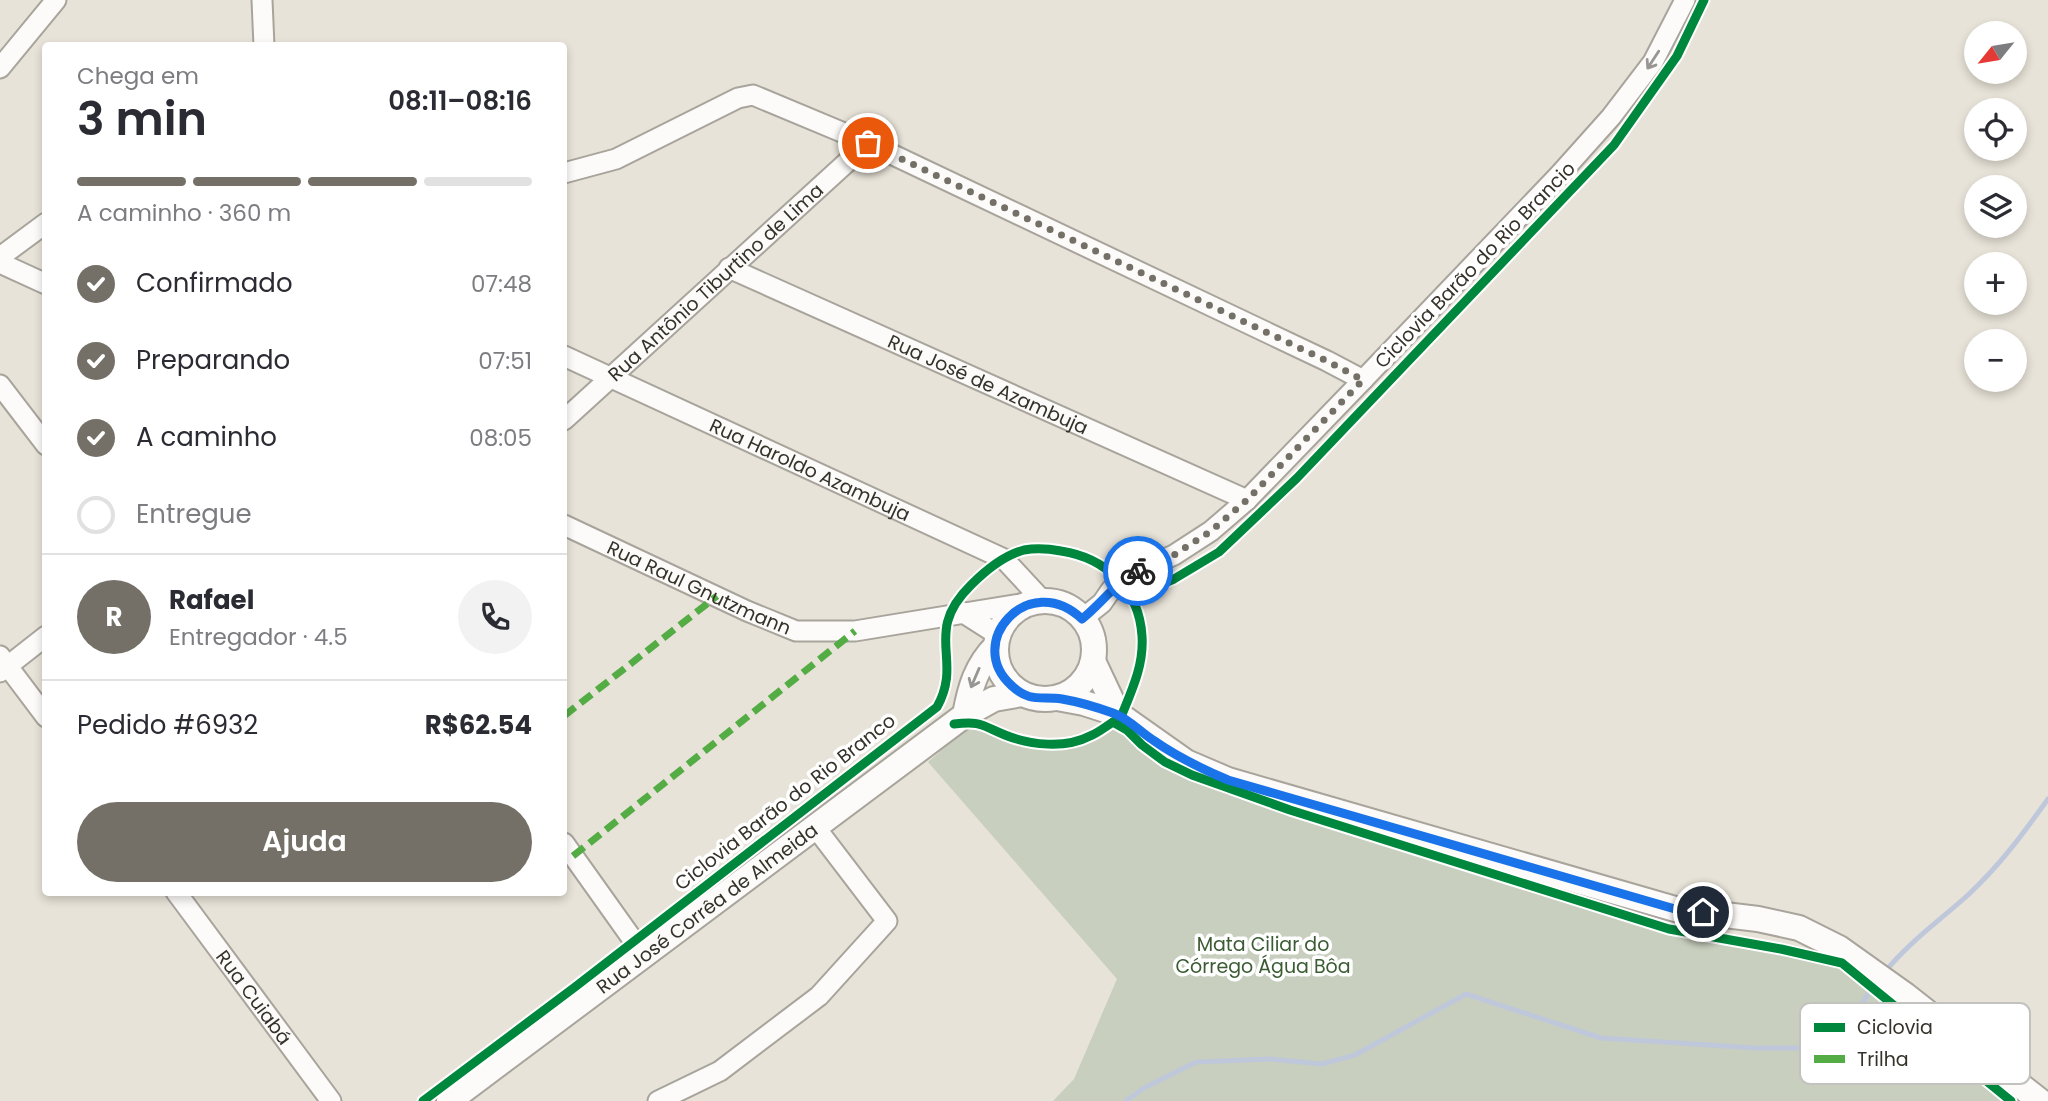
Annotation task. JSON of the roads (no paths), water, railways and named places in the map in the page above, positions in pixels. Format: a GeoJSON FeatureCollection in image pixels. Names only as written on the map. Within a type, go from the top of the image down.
{"type":"FeatureCollection","features":[{"type":"Feature","properties":{"kind":"street"},"geometry":{"type":"LineString","coordinates":[[0,68],[57,0]]}},
{"type":"Feature","properties":{"kind":"street"},"geometry":{"type":"LineString","coordinates":[[262,0],[264,42]]}},
{"type":"Feature","properties":{"kind":"street"},"geometry":{"type":"LineString","coordinates":[[1082,619],[1130,575],[1174,555],[1211,531],[1247,500],[1560,174],[1611,117],[1653,62],[1685,0]]}},
{"type":"Feature","properties":{"kind":"street"},"geometry":{"type":"LineString","coordinates":[[567,172],[616,159],[738,98],[752,95],[868,143],[1363,380]]}},
{"type":"Feature","properties":{"kind":"street","name":"Rua Antônio Tiburtino de Lima"},"geometry":{"type":"LineString","coordinates":[[567,417],[868,143]]}},
{"type":"Feature","properties":{"kind":"street"},"geometry":{"type":"LineString","coordinates":[[0,257],[42,226]]}},
{"type":"Feature","properties":{"kind":"street"},"geometry":{"type":"LineString","coordinates":[[0,263],[42,282]]}},
{"type":"Feature","properties":{"kind":"street","name":"Rua José de Azambuja"},"geometry":{"type":"LineString","coordinates":[[729,268],[1247,500]]}},
{"type":"Feature","properties":{"kind":"street","name":"Rua Haroldo Azambuja"},"geometry":{"type":"LineString","coordinates":[[567,357],[1004,559],[1038,602]]}},
{"type":"Feature","properties":{"kind":"street"},"geometry":{"type":"LineString","coordinates":[[0,385],[42,440]]}},
{"type":"Feature","properties":{"kind":"street","name":"Rua Raul Gnutzmann"},"geometry":{"type":"LineString","coordinates":[[567,526],[747,611],[796,631],[855,631],[1038,602]]}},
{"type":"Feature","properties":{"kind":"street"},"geometry":{"type":"LineString","coordinates":[[965,715],[977,671],[1011,614],[1038,602],[1064,605],[1082,619],[1092,639],[1093,661],[1118,715]]}},
{"type":"Feature","properties":{"kind":"street"},"geometry":{"type":"LineString","coordinates":[[962,612],[997,640]]}},
{"type":"Feature","properties":{"kind":"street"},"geometry":{"type":"LineString","coordinates":[[42,639],[3,664],[42,712]]}},
{"type":"Feature","properties":{"kind":"street"},"geometry":{"type":"LineString","coordinates":[[997,640],[996,660],[1001,674],[1022,694],[1034,698],[1057,698],[1084,703],[1118,715],[1186,762],[1228,780],[1675,909],[1758,919],[1799,928],[1839,948],[1915,1003]]}},
{"type":"Feature","properties":{"kind":"street"},"geometry":{"type":"LineString","coordinates":[[1057,698],[1080,685],[1093,661]]}},
{"type":"Feature","properties":{"kind":"street","name":"Rua José Corrêa de Almeida"},"geometry":{"type":"LineString","coordinates":[[449,1101],[965,715],[993,699],[1022,694]]}},
{"type":"Feature","properties":{"kind":"street"},"geometry":{"type":"LineString","coordinates":[[658,1101],[720,1071],[820,996],[887,921],[816,828]]}},
{"type":"Feature","properties":{"kind":"street"},"geometry":{"type":"LineString","coordinates":[[567,847],[643,954]]}},
{"type":"Feature","properties":{"kind":"street","name":"Rua Cuiabá"},"geometry":{"type":"LineString","coordinates":[[179,896],[331,1101]]}},
{"type":"Feature","properties":{"kind":"street"},"geometry":{"type":"LineString","coordinates":[[2018,1084],[2040,1101]]}},
{"type":"Feature","properties":{"kind":"waterway"},"geometry":{"type":"LineString","coordinates":[[1884,973],[1913,942],[1991,872],[2048,799]]}},
{"type":"Feature","properties":{"kind":"waterway"},"geometry":{"type":"LineString","coordinates":[[1862,1003],[1876,983]]}},
{"type":"Feature","properties":{"kind":"waterway"},"geometry":{"type":"LineString","coordinates":[[1126,1101],[1144,1088],[1196,1062],[1270,1059],[1322,1064],[1355,1055],[1466,994],[1601,1038],[1756,1048],[1800,1048]]}},
{"type":"Feature","properties":{"kind":"park label","name":"Mata Ciliar do Córrego Água Bôa"},"geometry":{"type":"Point","coordinates":[1263,955]}}]}
